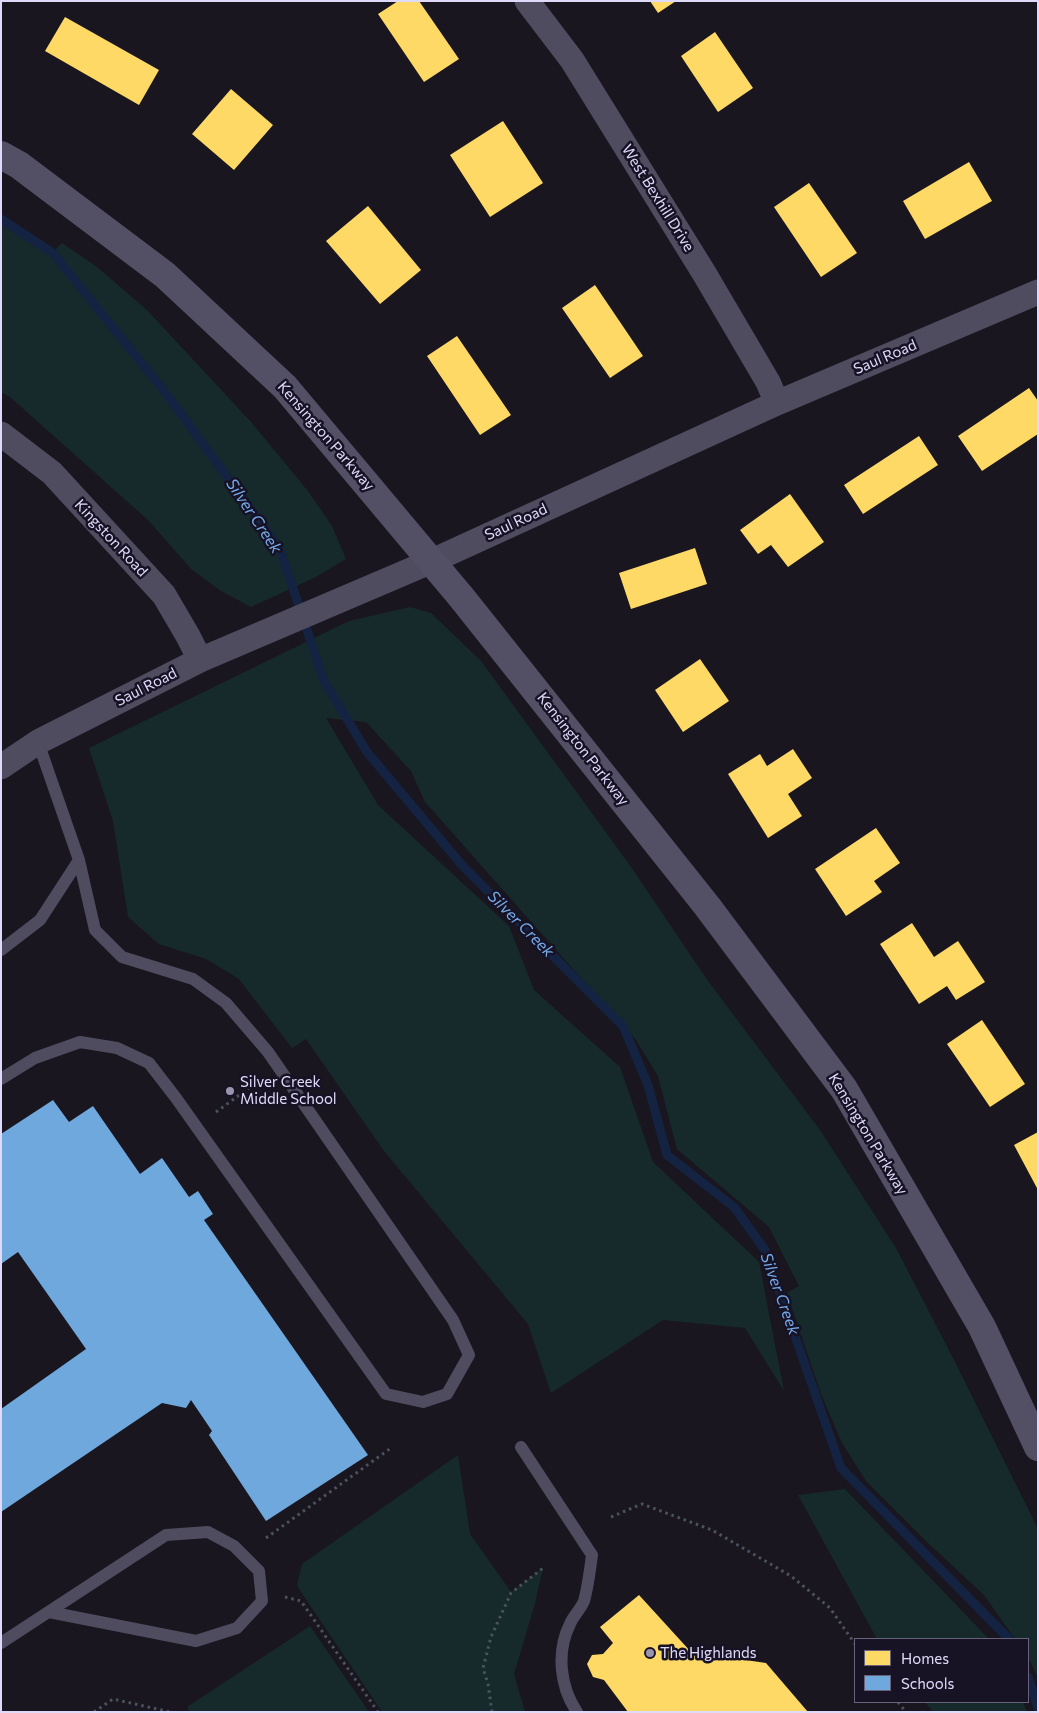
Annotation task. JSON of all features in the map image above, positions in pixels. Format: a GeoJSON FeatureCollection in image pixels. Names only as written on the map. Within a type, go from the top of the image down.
{"type":"FeatureCollection","features":[{"type":"Feature","properties":{"kind":"street","name":"West Bexhill Drive"},"geometry":{"type":"LineString","coordinates":[[527,1],[572,60],[699,264],[768,382],[777,402]]}},
{"type":"Feature","properties":{"kind":"street","name":"Kensington Parkway"},"geometry":{"type":"LineString","coordinates":[[1,155],[19,165],[164,275],[285,387],[432,561],[707,906],[844,1089],[982,1328],[1038,1447]]}},
{"type":"Feature","properties":{"kind":"street","name":"Saul Road"},"geometry":{"type":"LineString","coordinates":[[1,767],[38,742],[200,660],[432,561],[777,402],[1038,292]]}},
{"type":"Feature","properties":{"kind":"street","name":"Kingston Road"},"geometry":{"type":"LineString","coordinates":[[1,434],[52,473],[164,595],[200,660]]}},
{"type":"Feature","properties":{"kind":"lane"},"geometry":{"type":"LineString","coordinates":[[1,1079],[35,1058],[80,1042],[117,1048],[149,1063],[176,1098],[386,1394],[423,1402],[447,1394],[468,1355],[453,1320],[268,1052],[226,1003],[193,980],[122,957],[95,930],[79,860],[38,742]]}},
{"type":"Feature","properties":{"kind":"lane"},"geometry":{"type":"LineString","coordinates":[[1,950],[40,920],[79,860]]}},
{"type":"Feature","properties":{"kind":"lane"},"geometry":{"type":"LineString","coordinates":[[520,1447],[592,1555],[583,1602],[569,1624],[562,1650],[562,1676],[570,1701],[577,1712]]}},
{"type":"Feature","properties":{"kind":"lane"},"geometry":{"type":"LineString","coordinates":[[1,1643],[166,1535],[208,1532],[234,1546],[259,1571],[262,1601],[237,1628],[196,1641],[49,1612]]}},
{"type":"Feature","properties":{"kind":"path"},"geometry":{"type":"LineString","coordinates":[[216,1112],[262,1078]]}},
{"type":"Feature","properties":{"kind":"path"},"geometry":{"type":"LineString","coordinates":[[266,1538],[391,1448]]}},
{"type":"Feature","properties":{"kind":"path"},"geometry":{"type":"LineString","coordinates":[[611,1517],[642,1504],[712,1530],[791,1576],[830,1608],[854,1643]]}},
{"type":"Feature","properties":{"kind":"path"},"geometry":{"type":"LineString","coordinates":[[492,1712],[488,1684],[483,1668],[491,1637],[511,1593],[543,1568]]}},
{"type":"Feature","properties":{"kind":"path"},"geometry":{"type":"LineString","coordinates":[[286,1597],[301,1601],[378,1712]]}},
{"type":"Feature","properties":{"kind":"path"},"geometry":{"type":"LineString","coordinates":[[94,1712],[113,1699],[170,1712]]}},
{"type":"Feature","properties":{"kind":"green space"},"geometry":{"type":"Polygon","coordinates":[[[1,219],[53,252],[62,243],[97,267],[147,310],[251,422],[308,491],[332,526],[346,559],[316,577],[251,607],[221,591],[191,569],[149,521],[10,397],[1,392],[1,219]]]}},
{"type":"Feature","properties":{"kind":"green space"},"geometry":{"type":"Polygon","coordinates":[[[410,607],[431,613],[481,661],[629,864],[708,981],[820,1130],[896,1248],[1038,1529],[1038,1678],[1029,1659],[1029,1638],[1014,1638],[984,1595],[866,1481],[842,1443],[821,1394],[787,1293],[799,1286],[769,1227],[677,1149],[658,1076],[636,1040],[425,802],[411,771],[366,722],[326,718],[378,805],[509,926],[534,990],[620,1067],[653,1162],[759,1262],[784,1391],[745,1328],[663,1320],[551,1393],[528,1324],[384,1151],[306,1039],[292,1048],[239,979],[206,959],[159,944],[128,917],[113,821],[89,748],[349,621],[410,607]]]}},
{"type":"Feature","properties":{"kind":"green space"},"geometry":{"type":"Polygon","coordinates":[[[458,1455],[470,1534],[511,1592],[543,1568],[534,1607],[514,1674],[525,1712],[382,1712],[297,1586],[302,1564],[458,1455]]]}},
{"type":"Feature","properties":{"kind":"green space"},"geometry":{"type":"Polygon","coordinates":[[[845,1489],[988,1638],[876,1638],[798,1495],[845,1489]]]}},
{"type":"Feature","properties":{"kind":"green space"},"geometry":{"type":"Polygon","coordinates":[[[310,1626],[369,1712],[190,1712],[187,1707],[310,1626]]]}},
{"type":"Feature","properties":{"kind":"green space"},"geometry":{"type":"Polygon","coordinates":[[[926,1703],[1023,1703],[1027,1712],[933,1712],[926,1703]]]}},
{"type":"Feature","properties":{"kind":"building: Homes"},"geometry":{"type":"Polygon","coordinates":[[[398,1],[419,1],[459,59],[424,82],[378,14],[398,1]]]}},
{"type":"Feature","properties":{"kind":"building: Homes"},"geometry":{"type":"Polygon","coordinates":[[[650,1],[676,1],[658,13],[650,1]]]}},
{"type":"Feature","properties":{"kind":"building: Homes"},"geometry":{"type":"Polygon","coordinates":[[[65,17],[159,70],[139,105],[45,51],[65,17]]]}},
{"type":"Feature","properties":{"kind":"building: Homes"},"geometry":{"type":"Polygon","coordinates":[[[715,32],[753,88],[718,112],[681,56],[715,32]]]}},
{"type":"Feature","properties":{"kind":"building: Homes"},"geometry":{"type":"Polygon","coordinates":[[[231,89],[273,125],[234,170],[192,134],[231,89]]]}},
{"type":"Feature","properties":{"kind":"building: Homes"},"geometry":{"type":"Polygon","coordinates":[[[503,121],[543,183],[490,217],[450,155],[503,121]]]}},
{"type":"Feature","properties":{"kind":"building: Homes"},"geometry":{"type":"Polygon","coordinates":[[[969,162],[992,201],[925,239],[903,201],[969,162]]]}},
{"type":"Feature","properties":{"kind":"building: Homes"},"geometry":{"type":"Polygon","coordinates":[[[809,183],[857,253],[821,277],[774,207],[809,183]]]}},
{"type":"Feature","properties":{"kind":"building: Homes"},"geometry":{"type":"Polygon","coordinates":[[[368,206],[421,270],[380,304],[326,241],[368,206]]]}},
{"type":"Feature","properties":{"kind":"building: Homes"},"geometry":{"type":"Polygon","coordinates":[[[595,285],[643,356],[610,378],[562,308],[595,285]]]}},
{"type":"Feature","properties":{"kind":"building: Homes"},"geometry":{"type":"Polygon","coordinates":[[[457,336],[511,415],[480,435],[427,356],[457,336]]]}},
{"type":"Feature","properties":{"kind":"building: Homes"},"geometry":{"type":"Polygon","coordinates":[[[1029,388],[1038,401],[1038,434],[982,471],[958,436],[1029,388]]]}},
{"type":"Feature","properties":{"kind":"building: Homes"},"geometry":{"type":"Polygon","coordinates":[[[919,436],[938,465],[863,514],[844,485],[919,436]]]}},
{"type":"Feature","properties":{"kind":"building: Homes"},"geometry":{"type":"Polygon","coordinates":[[[790,494],[824,542],[788,567],[771,545],[758,554],[740,530],[790,494]]]}},
{"type":"Feature","properties":{"kind":"building: Homes"},"geometry":{"type":"Polygon","coordinates":[[[695,548],[707,584],[631,609],[619,573],[695,548]]]}},
{"type":"Feature","properties":{"kind":"building: Homes"},"geometry":{"type":"Polygon","coordinates":[[[700,659],[729,701],[683,732],[655,690],[700,659]]]}},
{"type":"Feature","properties":{"kind":"building: Homes"},"geometry":{"type":"Polygon","coordinates":[[[793,749],[812,778],[788,794],[802,816],[768,838],[728,774],[760,754],[767,766],[793,749]]]}},
{"type":"Feature","properties":{"kind":"building: Homes"},"geometry":{"type":"Polygon","coordinates":[[[876,828],[900,863],[874,881],[882,892],[846,916],[815,869],[876,828]]]}},
{"type":"Feature","properties":{"kind":"building: Homes"},"geometry":{"type":"Polygon","coordinates":[[[912,923],[934,957],[958,941],[985,982],[956,1000],[947,986],[919,1004],[880,944],[912,923]]]}},
{"type":"Feature","properties":{"kind":"building: Homes"},"geometry":{"type":"Polygon","coordinates":[[[982,1020],[1025,1084],[990,1107],[947,1044],[982,1020]]]}},
{"type":"Feature","properties":{"kind":"building: Homes"},"geometry":{"type":"Polygon","coordinates":[[[1038,1132],[1038,1190],[1014,1145],[1038,1132]]]}},
{"type":"Feature","properties":{"kind":"building: Homes","name":"The Highlands"},"geometry":{"type":"Polygon","coordinates":[[[639,1595],[691,1652],[766,1663],[808,1712],[628,1712],[604,1680],[593,1677],[587,1664],[592,1655],[603,1654],[613,1643],[600,1627],[639,1595]]]}},
{"type":"Feature","properties":{"kind":"building: Schools"},"geometry":{"type":"Polygon","coordinates":[[[53,1100],[69,1122],[93,1106],[140,1174],[162,1158],[189,1197],[198,1191],[213,1214],[204,1220],[368,1455],[266,1521],[209,1435],[212,1431],[191,1400],[186,1408],[162,1403],[1,1512],[1,1409],[86,1349],[18,1252],[1,1264],[1,1134],[53,1100]]]}},
{"type":"Feature","properties":{"kind":"waterway","name":"Silver Creek"},"geometry":{"type":"LineString","coordinates":[[1,219],[53,253],[165,392],[280,549],[324,681],[367,752],[461,864],[623,1026],[648,1085],[667,1155],[734,1207],[765,1250],[841,1468],[1008,1638]]}},
{"type":"Feature","properties":{"kind":"waterway","name":"Silver Creek"},"geometry":{"type":"LineString","coordinates":[[1029,1680],[1038,1708]]}},
{"type":"Feature","properties":{"kind":"place","name":"Silver Creek Middle School"},"geometry":{"type":"Point","coordinates":[230,1091]}},
{"type":"Feature","properties":{"kind":"place","name":"The Highlands"},"geometry":{"type":"Point","coordinates":[650,1653]}}]}
